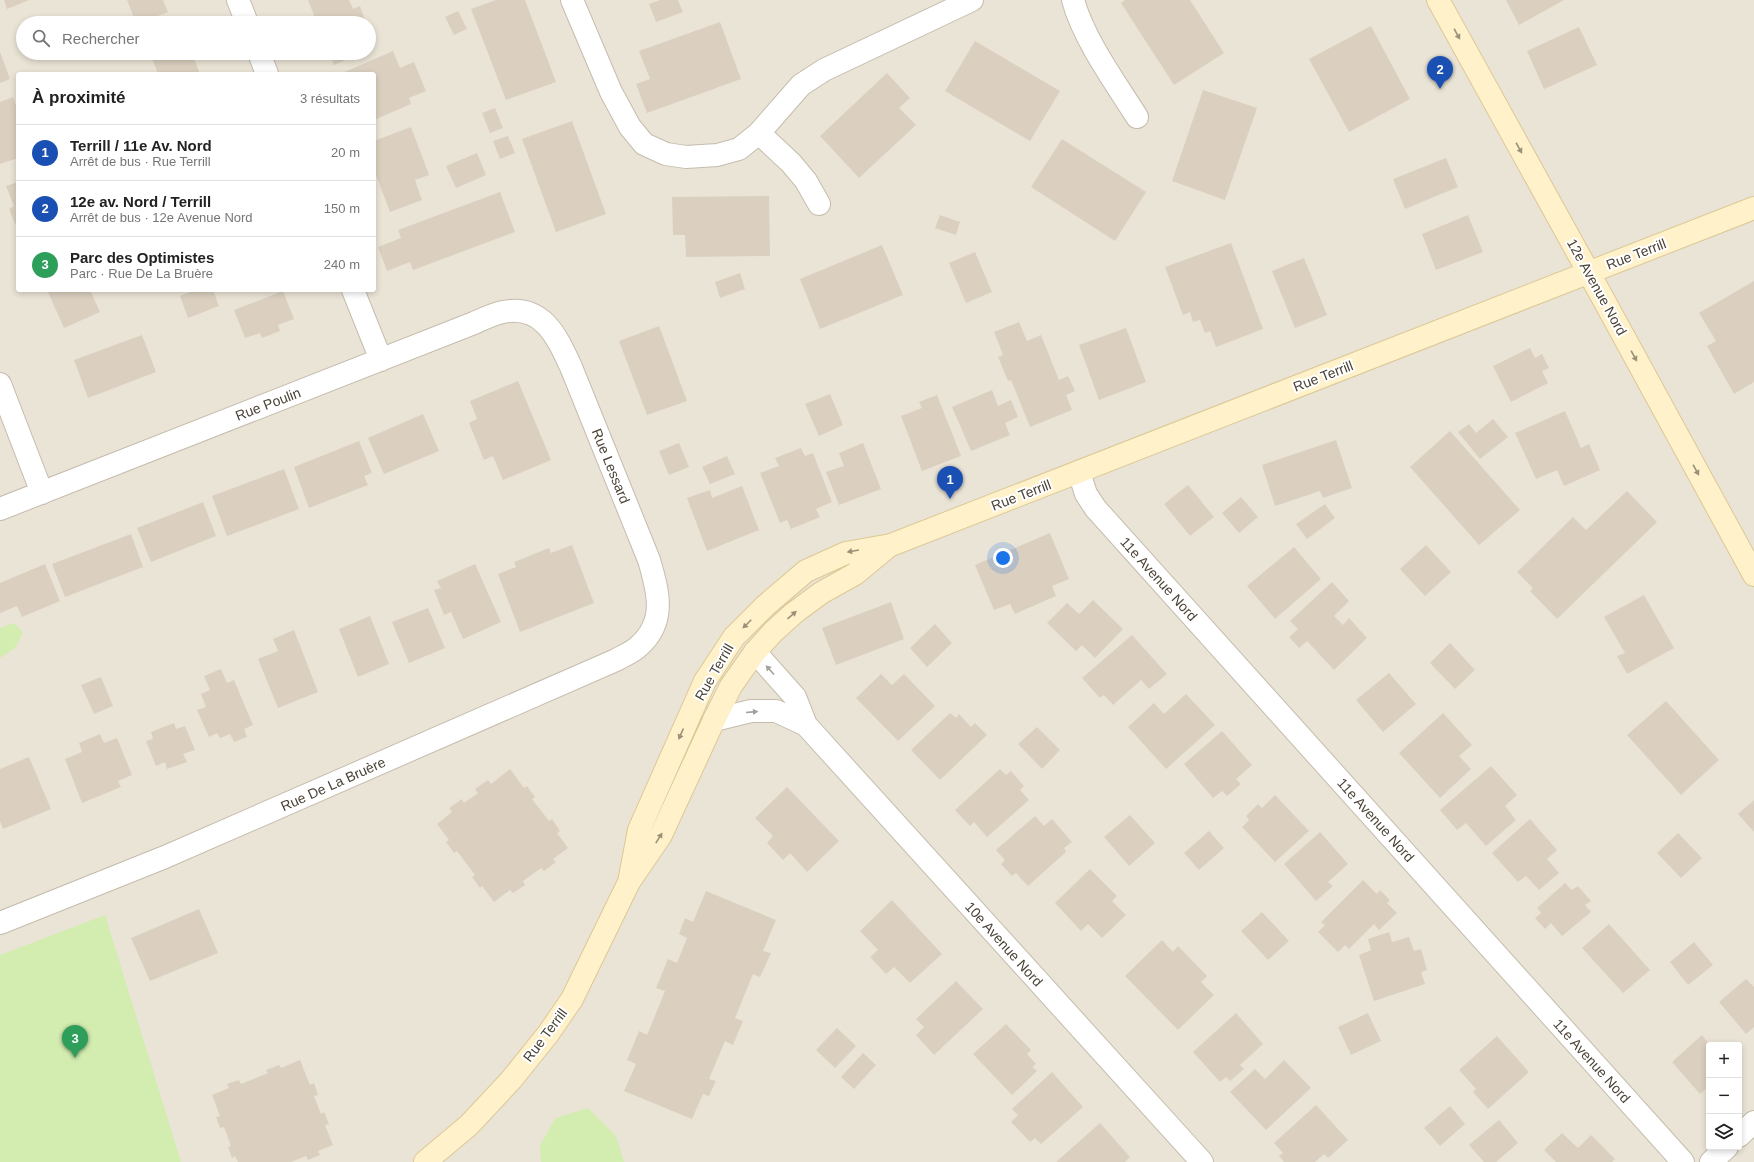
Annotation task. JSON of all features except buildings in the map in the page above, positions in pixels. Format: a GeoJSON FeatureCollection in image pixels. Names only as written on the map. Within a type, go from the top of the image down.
{"type":"FeatureCollection","features":[{"type":"Feature","properties":{"kind":"street"},"geometry":{"type":"LineString","coordinates":[[238,0],[244,16]]}},
{"type":"Feature","properties":{"kind":"street"},"geometry":{"type":"LineString","coordinates":[[572,0],[611,92],[630,127],[644,144],[666,154],[686,158],[717,155],[739,149],[759,133],[801,85],[824,70],[972,0]]}},
{"type":"Feature","properties":{"kind":"street"},"geometry":{"type":"LineString","coordinates":[[1073,0],[1077,14],[1089,38],[1137,117]]}},
{"type":"Feature","properties":{"kind":"street","name":"12e Avenue Nord"},"geometry":{"type":"LineString","coordinates":[[1438,0],[1589,272],[1754,575]]}},
{"type":"Feature","properties":{"kind":"street"},"geometry":{"type":"LineString","coordinates":[[262,60],[267,72]]}},
{"type":"Feature","properties":{"kind":"street"},"geometry":{"type":"LineString","coordinates":[[759,133],[791,163],[806,181],[819,204]]}},
{"type":"Feature","properties":{"kind":"street","name":"Rue Terrill"},"geometry":{"type":"LineString","coordinates":[[629,882],[639,830],[705,681],[734,637],[766,606],[806,571],[846,553],[891,545],[1754,208]]}},
{"type":"Feature","properties":{"kind":"street"},"geometry":{"type":"LineString","coordinates":[[354,292],[381,360]]}},
{"type":"Feature","properties":{"kind":"street","name":"Rue Poulin"},"geometry":{"type":"LineString","coordinates":[[0,509],[503,312],[523,312],[537,316]]}},
{"type":"Feature","properties":{"kind":"street","name":"Rue Lessard"},"geometry":{"type":"LineString","coordinates":[[537,316],[548,325],[571,367],[649,560],[658,588],[659,608],[655,627]]}},
{"type":"Feature","properties":{"kind":"street"},"geometry":{"type":"LineString","coordinates":[[0,384],[42,492]]}},
{"type":"Feature","properties":{"kind":"street","name":"11e Avenue Nord"},"geometry":{"type":"LineString","coordinates":[[1079,472],[1086,494],[1096,509],[1683,1162]]}},
{"type":"Feature","properties":{"kind":"street","name":"Rue Terrill"},"geometry":{"type":"LineString","coordinates":[[425,1162],[469,1125],[511,1080],[548,1034],[572,999],[629,882],[661,835],[714,720],[732,686],[754,652],[794,613],[821,593],[855,574],[891,545]]}},
{"type":"Feature","properties":{"kind":"street","name":"Rue De La Bruère"},"geometry":{"type":"LineString","coordinates":[[0,923],[165,857],[616,660],[640,646],[655,627]]}},
{"type":"Feature","properties":{"kind":"street","name":"10e Avenue Nord"},"geometry":{"type":"LineString","coordinates":[[754,652],[795,697],[806,726]]}},
{"type":"Feature","properties":{"kind":"street","name":"10e Avenue Nord"},"geometry":{"type":"LineString","coordinates":[[714,720],[751,711],[776,711],[806,726],[1202,1162]]}},
{"type":"Feature","properties":{"kind":"street"},"geometry":{"type":"LineString","coordinates":[[1742,1133],[1754,1122]]}},
{"type":"Feature","properties":{"kind":"street"},"geometry":{"type":"LineString","coordinates":[[1712,1162],[1724,1150]]}},
{"type":"Feature","properties":{"kind":"shaded area"},"geometry":{"type":"Polygon","coordinates":[[[0,0],[1754,0],[1754,1162],[0,1162],[0,0]]]}},
{"type":"Feature","properties":{"kind":"green space"},"geometry":{"type":"Polygon","coordinates":[[[14,623],[23,632],[16,647],[0,658],[0,628],[14,623]]]}},
{"type":"Feature","properties":{"kind":"green space"},"geometry":{"type":"Polygon","coordinates":[[[105,915],[181,1162],[0,1162],[0,955],[105,915]]]}},
{"type":"Feature","properties":{"kind":"green space"},"geometry":{"type":"Polygon","coordinates":[[[588,1108],[616,1136],[624,1162],[541,1162],[540,1145],[556,1118],[588,1108]]]}},
{"type":"Feature","properties":{"kind":"place","name":"12e av. Nord / Terrill"},"geometry":{"type":"Point","coordinates":[1440,89]}},
{"type":"Feature","properties":{"kind":"place","name":"Terrill / 11e Av. Nord"},"geometry":{"type":"Point","coordinates":[950,499]}},
{"type":"Feature","properties":{"kind":"place","name":"Parc des Optimistes"},"geometry":{"type":"Point","coordinates":[75,1058]}}]}
